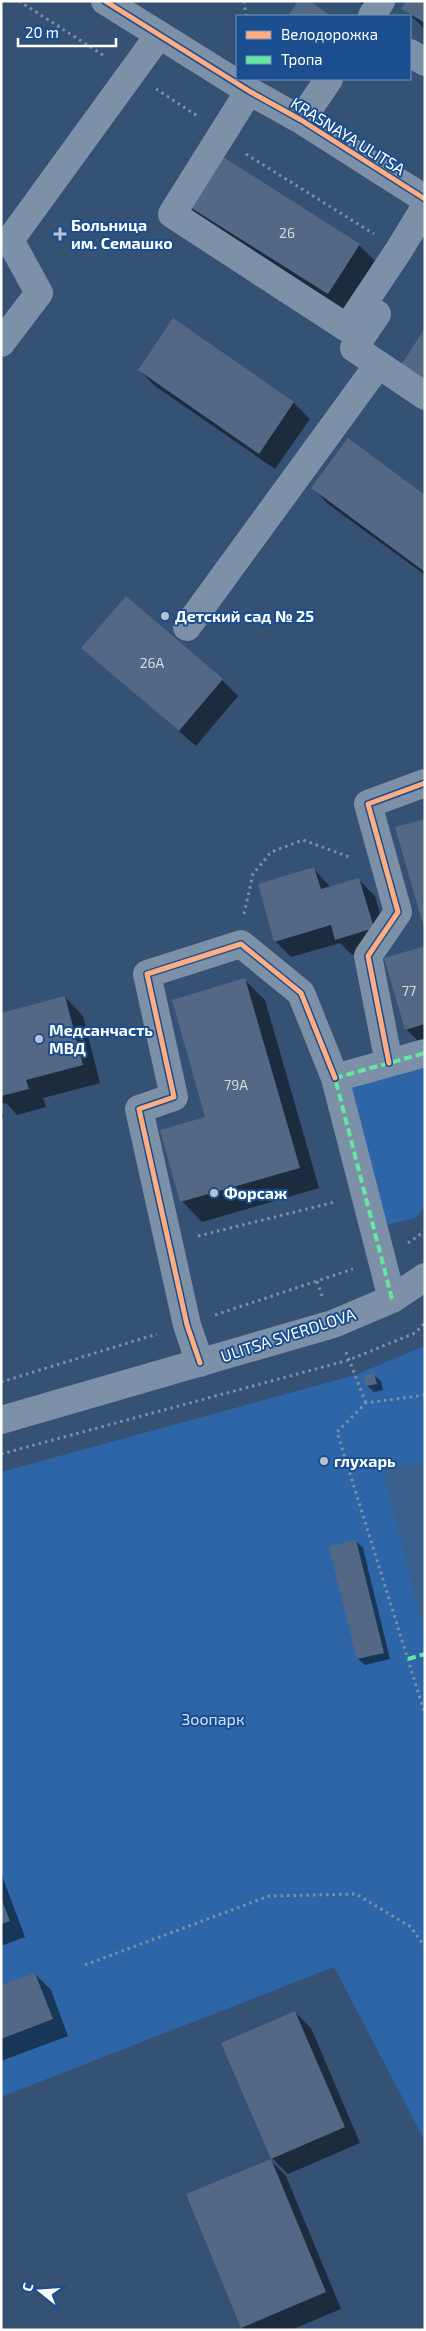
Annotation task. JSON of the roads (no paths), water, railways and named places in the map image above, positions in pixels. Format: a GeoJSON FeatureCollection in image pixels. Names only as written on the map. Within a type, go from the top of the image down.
{"type":"FeatureCollection","features":[{"type":"Feature","properties":{"kind":"street","name":"KRASNAYA ULITSA"},"geometry":{"type":"LineString","coordinates":[[105,1],[249,91],[301,120],[425,199]]}},
{"type":"Feature","properties":{"kind":"street"},"geometry":{"type":"LineString","coordinates":[[373,15],[381,1]]}},
{"type":"Feature","properties":{"kind":"street"},"geometry":{"type":"LineString","coordinates":[[1,343],[39,293],[10,240],[160,35]]}},
{"type":"Feature","properties":{"kind":"street"},"geometry":{"type":"LineString","coordinates":[[411,54],[425,62]]}},
{"type":"Feature","properties":{"kind":"street"},"geometry":{"type":"LineString","coordinates":[[301,120],[328,80]]}},
{"type":"Feature","properties":{"kind":"street"},"geometry":{"type":"LineString","coordinates":[[249,91],[172,214],[347,328],[400,250],[425,207]]}},
{"type":"Feature","properties":{"kind":"street"},"geometry":{"type":"LineString","coordinates":[[425,245],[354,348],[425,396]]}},
{"type":"Feature","properties":{"kind":"street"},"geometry":{"type":"LineString","coordinates":[[187,627],[378,365]]}},
{"type":"Feature","properties":{"kind":"street"},"geometry":{"type":"LineString","coordinates":[[389,1063],[368,956],[398,912],[368,804],[425,783]]}},
{"type":"Feature","properties":{"kind":"street"},"geometry":{"type":"LineString","coordinates":[[200,1363],[187,1325],[139,1109],[174,1097],[147,974],[241,944],[301,993],[335,1078],[392,1299]]}},
{"type":"Feature","properties":{"kind":"street"},"geometry":{"type":"LineString","coordinates":[[335,1078],[425,1052]]}},
{"type":"Feature","properties":{"kind":"street","name":"ULITSA SVERDLOVA"},"geometry":{"type":"LineString","coordinates":[[1,1420],[333,1324],[392,1299],[425,1277]]}},
{"type":"Feature","properties":{"kind":"place","name":"Больница им. Семашко"},"geometry":{"type":"Point","coordinates":[60,234]}},
{"type":"Feature","properties":{"kind":"place","name":"Детский сад № 25"},"geometry":{"type":"Point","coordinates":[165,616]}},
{"type":"Feature","properties":{"kind":"place","name":"Медсанчасть МВД"},"geometry":{"type":"Point","coordinates":[39,1039]}},
{"type":"Feature","properties":{"kind":"place","name":"Форсаж"},"geometry":{"type":"Point","coordinates":[214,1193]}},
{"type":"Feature","properties":{"kind":"place","name":"глухарь"},"geometry":{"type":"Point","coordinates":[324,1461]}},
{"type":"Feature","properties":{"kind":"park label","name":"Зоопарк"},"geometry":{"type":"Point","coordinates":[213,1719]}}]}
